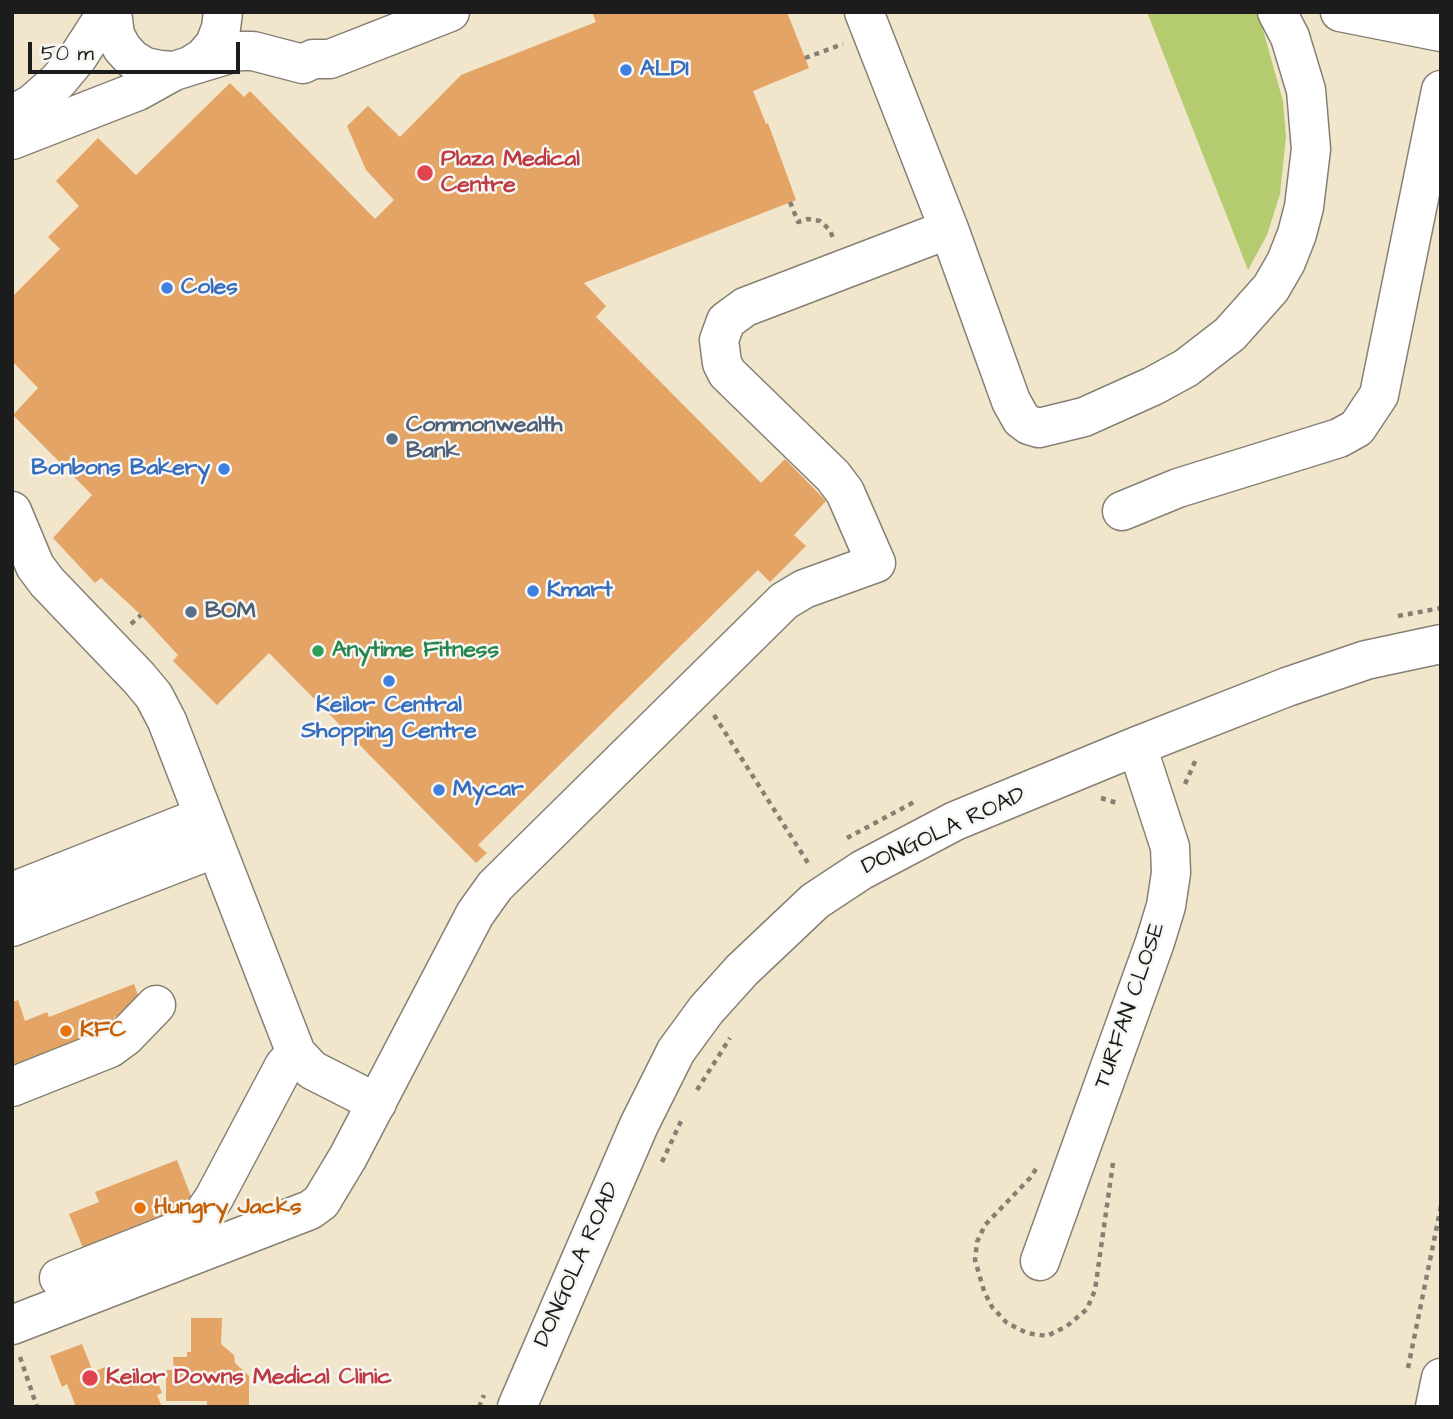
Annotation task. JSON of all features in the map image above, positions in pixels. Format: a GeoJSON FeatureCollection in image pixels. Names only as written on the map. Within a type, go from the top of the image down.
{"type":"FeatureCollection","features":[{"type":"Feature","properties":{"kind":"street"},"geometry":{"type":"LineString","coordinates":[[110,12],[115,35],[122,48],[132,59],[160,71],[182,68],[239,51],[253,51],[303,64],[313,59],[342,56],[450,12]]}},
{"type":"Feature","properties":{"kind":"street"},"geometry":{"type":"LineString","coordinates":[[12,115],[32,104],[58,81],[110,12]]}},
{"type":"Feature","properties":{"kind":"street"},"geometry":{"type":"LineString","coordinates":[[12,140],[138,91],[204,57],[215,44],[223,12]]}},
{"type":"Feature","properties":{"kind":"street"},"geometry":{"type":"LineString","coordinates":[[238,12],[313,59]]}},
{"type":"Feature","properties":{"kind":"street"},"geometry":{"type":"LineString","coordinates":[[864,12],[949,229],[1011,401],[1016,412],[1028,425],[1049,427],[1084,417],[1186,368],[1230,334],[1271,288],[1286,262],[1297,233],[1304,207],[1311,149],[1306,90],[1285,21]]}},
{"type":"Feature","properties":{"kind":"street"},"geometry":{"type":"LineString","coordinates":[[1340,12],[1441,32]]}},
{"type":"Feature","properties":{"kind":"street"},"geometry":{"type":"LineString","coordinates":[[1122,511],[1178,488],[1339,438],[1357,428],[1379,395],[1424,258],[1441,90]]}},
{"type":"Feature","properties":{"kind":"street"},"geometry":{"type":"LineString","coordinates":[[14,1337],[310,1210],[321,1202],[377,1103],[483,901],[692,691],[792,595],[876,563],[854,510],[833,476],[727,373],[719,353],[719,340],[726,321],[745,307],[949,229]]}},
{"type":"Feature","properties":{"kind":"street"},"geometry":{"type":"LineString","coordinates":[[12,511],[35,566],[47,582],[154,696],[167,721],[296,1053],[312,1070],[377,1103]]}},
{"type":"Feature","properties":{"kind":"street","name":"DONGOLA ROAD"},"geometry":{"type":"LineString","coordinates":[[503,1396],[676,1052],[706,1010],[742,970],[816,901],[862,870],[955,821],[1138,777],[1321,676],[1366,660],[1441,644]]}},
{"type":"Feature","properties":{"kind":"street","name":"TURFAN CLOSE"},"geometry":{"type":"LineString","coordinates":[[1040,1261],[1166,906],[1171,873],[1170,847],[1138,777]]}},
{"type":"Feature","properties":{"kind":"street"},"geometry":{"type":"LineString","coordinates":[[12,892],[210,832]]}},
{"type":"Feature","properties":{"kind":"street"},"geometry":{"type":"LineString","coordinates":[[12,927],[210,832]]}},
{"type":"Feature","properties":{"kind":"street"},"geometry":{"type":"LineString","coordinates":[[12,1087],[110,1048],[125,1037],[156,1005]]}},
{"type":"Feature","properties":{"kind":"street"},"geometry":{"type":"LineString","coordinates":[[59,1278],[200,1220],[284,1066],[296,1053]]}},
{"type":"Feature","properties":{"kind":"street"},"geometry":{"type":"LineString","coordinates":[[1423,1379],[1435,1407]]}},
{"type":"Feature","properties":{"kind":"path"},"geometry":{"type":"LineString","coordinates":[[790,202],[798,222]]}},
{"type":"Feature","properties":{"kind":"path"},"geometry":{"type":"LineString","coordinates":[[1391,618],[1441,608]]}},
{"type":"Feature","properties":{"kind":"path"},"geometry":{"type":"LineString","coordinates":[[692,691],[714,716],[808,863]]}},
{"type":"Feature","properties":{"kind":"path"},"geometry":{"type":"LineString","coordinates":[[1184,787],[1197,756]]}},
{"type":"Feature","properties":{"kind":"path"},"geometry":{"type":"LineString","coordinates":[[1088,803],[1138,777]]}},
{"type":"Feature","properties":{"kind":"path"},"geometry":{"type":"LineString","coordinates":[[1101,798],[1138,777]]}},
{"type":"Feature","properties":{"kind":"path"},"geometry":{"type":"LineString","coordinates":[[842,841],[928,796]]}},
{"type":"Feature","properties":{"kind":"path"},"geometry":{"type":"LineString","coordinates":[[801,868],[820,856]]}},
{"type":"Feature","properties":{"kind":"path"},"geometry":{"type":"LineString","coordinates":[[694,1094],[730,1037]]}},
{"type":"Feature","properties":{"kind":"path"},"geometry":{"type":"LineString","coordinates":[[660,1167],[683,1118]]}},
{"type":"Feature","properties":{"kind":"path"},"geometry":{"type":"LineString","coordinates":[[1423,1379],[1441,1206]]}},
{"type":"Feature","properties":{"kind":"path"},"geometry":{"type":"LineString","coordinates":[[14,1337],[37,1407]]}},
{"type":"Feature","properties":{"kind":"path"},"geometry":{"type":"LineString","coordinates":[[479,1407],[503,1396]]}},
{"type":"Feature","properties":{"kind":"green space"},"geometry":{"type":"Polygon","coordinates":[[[1147,12],[1258,12],[1283,101],[1286,137],[1280,194],[1267,235],[1248,270],[1147,12]]]}},
{"type":"Feature","properties":{"kind":"building"},"geometry":{"type":"Polygon","coordinates":[[[592,12],[787,12],[809,68],[753,91],[766,124],[768,123],[796,200],[584,283],[606,306],[596,317],[761,483],[785,459],[826,501],[794,535],[806,546],[770,582],[758,570],[478,845],[487,853],[476,863],[269,653],[217,705],[173,661],[178,655],[141,615],[101,578],[95,583],[53,538],[92,495],[13,415],[38,388],[12,361],[12,297],[60,249],[48,237],[79,206],[56,181],[98,138],[136,175],[230,83],[244,97],[250,91],[375,219],[394,200],[366,170],[347,126],[368,106],[400,137],[461,75],[596,22],[592,12]]]}},
{"type":"Feature","properties":{"kind":"building","name":"KFC"},"geometry":{"type":"Polygon","coordinates":[[[134,984],[142,1006],[114,1017],[126,1046],[12,1080],[12,1002],[18,1000],[25,1021],[47,1012],[49,1017],[134,984]]]}},
{"type":"Feature","properties":{"kind":"building","name":"Hungry Jacks"},"geometry":{"type":"Polygon","coordinates":[[[177,1160],[199,1217],[88,1260],[69,1214],[99,1202],[95,1192],[177,1160]]]}},
{"type":"Feature","properties":{"kind":"building"},"geometry":{"type":"Polygon","coordinates":[[[191,1318],[222,1318],[221,1344],[234,1355],[235,1363],[249,1376],[249,1407],[207,1407],[207,1401],[166,1401],[166,1370],[174,1370],[173,1357],[187,1357],[187,1352],[191,1352],[191,1318]]]}},
{"type":"Feature","properties":{"kind":"building","name":"Keilor Downs Medical Clinic"},"geometry":{"type":"Polygon","coordinates":[[[82,1344],[93,1372],[108,1366],[110,1373],[129,1382],[154,1373],[162,1393],[157,1395],[162,1407],[76,1407],[67,1384],[62,1387],[50,1356],[82,1344]]]}},
{"type":"Feature","properties":{"kind":"place","name":"ALDI"},"geometry":{"type":"Point","coordinates":[626,70]}},
{"type":"Feature","properties":{"kind":"place","name":"Plaza Medical Centre"},"geometry":{"type":"Point","coordinates":[425,173]}},
{"type":"Feature","properties":{"kind":"place","name":"Coles"},"geometry":{"type":"Point","coordinates":[167,288]}},
{"type":"Feature","properties":{"kind":"place","name":"Commonwealth Bank"},"geometry":{"type":"Point","coordinates":[392,439]}},
{"type":"Feature","properties":{"kind":"place","name":"Bonbons Bakery"},"geometry":{"type":"Point","coordinates":[224,469]}},
{"type":"Feature","properties":{"kind":"place","name":"Kmart"},"geometry":{"type":"Point","coordinates":[533,591]}},
{"type":"Feature","properties":{"kind":"place","name":"BOM"},"geometry":{"type":"Point","coordinates":[191,612]}},
{"type":"Feature","properties":{"kind":"place","name":"Anytime Fitness"},"geometry":{"type":"Point","coordinates":[318,651]}},
{"type":"Feature","properties":{"kind":"place","name":"Keilor Central Shopping Centre"},"geometry":{"type":"Point","coordinates":[389,681]}},
{"type":"Feature","properties":{"kind":"place","name":"Mycar"},"geometry":{"type":"Point","coordinates":[439,790]}},
{"type":"Feature","properties":{"kind":"place","name":"KFC"},"geometry":{"type":"Point","coordinates":[66,1031]}},
{"type":"Feature","properties":{"kind":"place","name":"Hungry Jacks"},"geometry":{"type":"Point","coordinates":[140,1208]}},
{"type":"Feature","properties":{"kind":"place","name":"Keilor Downs Medical Clinic"},"geometry":{"type":"Point","coordinates":[90,1378]}}]}
